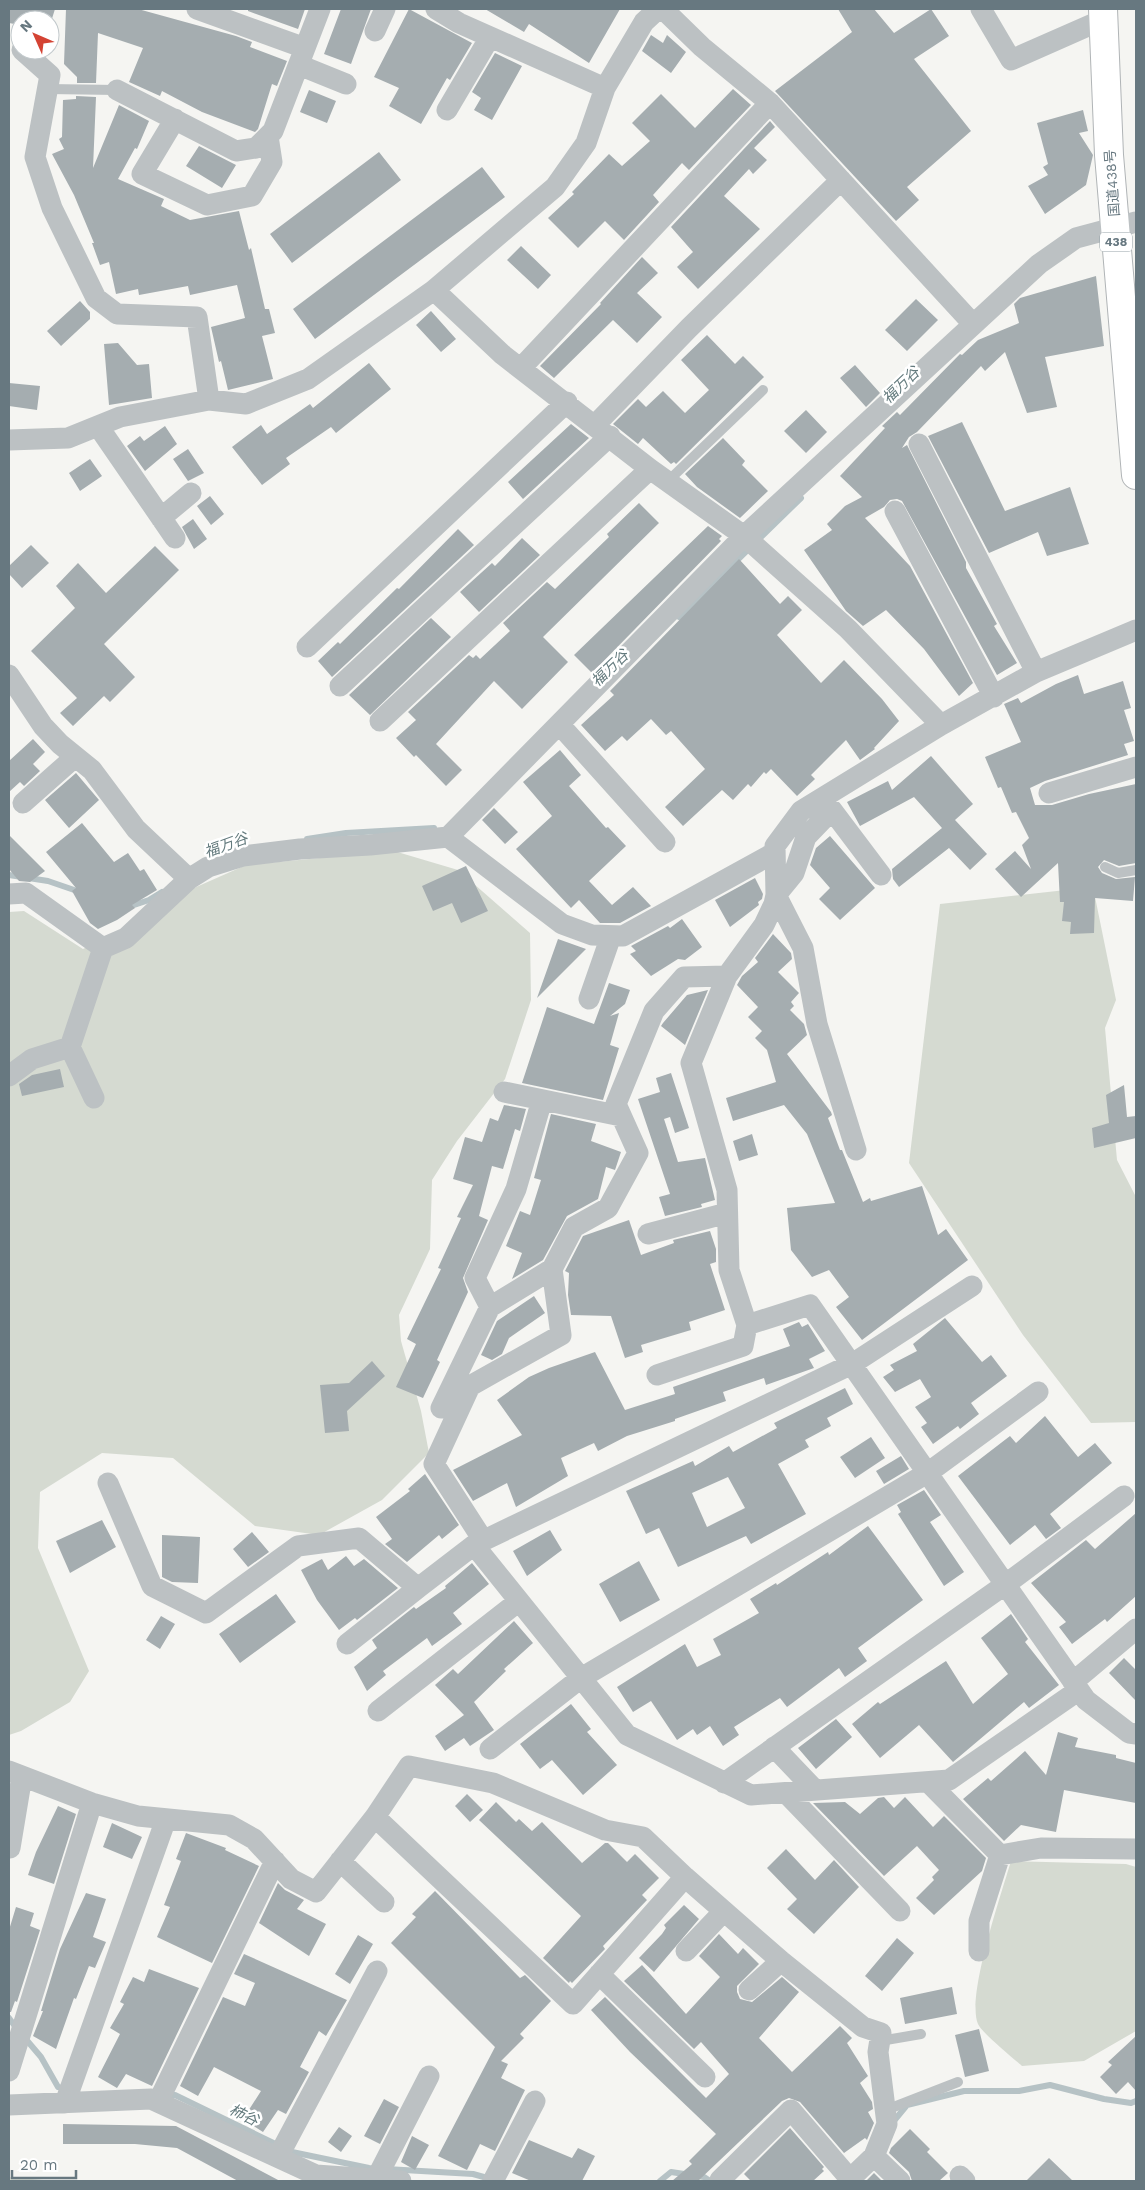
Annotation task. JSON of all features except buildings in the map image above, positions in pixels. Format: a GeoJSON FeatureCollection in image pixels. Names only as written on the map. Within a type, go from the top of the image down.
{"type":"FeatureCollection","features":[{"type":"Feature","properties":{"kind":"highway","name":"国道438号"},"geometry":{"type":"LineString","coordinates":[[1104,14],[1109,155],[1126,226],[1136,476]]}},
{"type":"Feature","properties":{"kind":"street"},"geometry":{"type":"LineString","coordinates":[[197,9],[302,56],[346,84]]}},
{"type":"Feature","properties":{"kind":"street"},"geometry":{"type":"LineString","coordinates":[[117,90],[236,151],[256,148],[273,131],[320,9]]}},
{"type":"Feature","properties":{"kind":"street"},"geometry":{"type":"LineString","coordinates":[[375,31],[385,9]]}},
{"type":"Feature","properties":{"kind":"street"},"geometry":{"type":"LineString","coordinates":[[436,9],[459,23],[605,88]]}},
{"type":"Feature","properties":{"kind":"street"},"geometry":{"type":"LineString","coordinates":[[9,440],[68,438],[120,417],[209,400],[246,404],[308,379],[434,290],[554,187],[586,143],[605,88],[644,22],[658,9]]}},
{"type":"Feature","properties":{"kind":"street"},"geometry":{"type":"LineString","coordinates":[[662,9],[702,47],[770,102],[973,324]]}},
{"type":"Feature","properties":{"kind":"street"},"geometry":{"type":"LineString","coordinates":[[981,9],[1011,60],[1104,14]]}},
{"type":"Feature","properties":{"kind":"street"},"geometry":{"type":"LineString","coordinates":[[447,110],[490,37]]}},
{"type":"Feature","properties":{"kind":"street"},"geometry":{"type":"LineString","coordinates":[[33,60],[50,75],[34,157],[52,208],[96,298],[117,314],[197,317],[209,400]]}},
{"type":"Feature","properties":{"kind":"street"},"geometry":{"type":"LineString","coordinates":[[521,368],[770,102]]}},
{"type":"Feature","properties":{"kind":"street"},"geometry":{"type":"LineString","coordinates":[[175,119],[142,174],[207,205],[252,196],[272,162],[268,136]]}},
{"type":"Feature","properties":{"kind":"street"},"geometry":{"type":"LineString","coordinates":[[340,686],[603,430],[689,328],[841,180]]}},
{"type":"Feature","properties":{"kind":"street"},"geometry":{"type":"LineString","coordinates":[[94,1098],[70,1047],[103,948],[126,938],[189,879],[208,867],[242,856],[300,849],[370,845],[448,837],[744,536],[1039,264],[1076,238],[1126,226]]}},
{"type":"Feature","properties":{"kind":"street"},"geometry":{"type":"LineString","coordinates":[[434,290],[503,356],[567,402],[650,468],[744,536],[848,629],[942,725]]}},
{"type":"Feature","properties":{"kind":"street"},"geometry":{"type":"LineString","coordinates":[[307,647],[567,402]]}},
{"type":"Feature","properties":{"kind":"street"},"geometry":{"type":"LineString","coordinates":[[98,426],[175,538]]}},
{"type":"Feature","properties":{"kind":"street"},"geometry":{"type":"LineString","coordinates":[[920,444],[1036,672]]}},
{"type":"Feature","properties":{"kind":"street"},"geometry":{"type":"LineString","coordinates":[[380,721],[650,468]]}},
{"type":"Feature","properties":{"kind":"street"},"geometry":{"type":"LineString","coordinates":[[161,518],[192,493]]}},
{"type":"Feature","properties":{"kind":"street"},"geometry":{"type":"LineString","coordinates":[[895,511],[994,697]]}},
{"type":"Feature","properties":{"kind":"street"},"geometry":{"type":"LineString","coordinates":[[856,1150],[818,1024],[803,948],[776,895],[775,846],[801,811],[942,725],[1036,672],[1136,630]]}},
{"type":"Feature","properties":{"kind":"street"},"geometry":{"type":"LineString","coordinates":[[9,675],[43,726],[60,744],[92,770],[136,829],[189,879]]}},
{"type":"Feature","properties":{"kind":"street"},"geometry":{"type":"LineString","coordinates":[[559,724],[665,842]]}},
{"type":"Feature","properties":{"kind":"street"},"geometry":{"type":"LineString","coordinates":[[23,803],[76,757]]}},
{"type":"Feature","properties":{"kind":"street"},"geometry":{"type":"LineString","coordinates":[[1049,793],[1136,767]]}},
{"type":"Feature","properties":{"kind":"street"},"geometry":{"type":"LineString","coordinates":[[657,1376],[744,1346],[747,1325],[728,1270],[727,1190],[691,1063],[727,976],[764,925],[776,895],[794,873],[806,837],[832,810],[881,875]]}},
{"type":"Feature","properties":{"kind":"street"},"geometry":{"type":"LineString","coordinates":[[448,837],[562,924],[592,935],[611,936],[624,936],[774,853]]}},
{"type":"Feature","properties":{"kind":"street"},"geometry":{"type":"LineString","coordinates":[[9,894],[26,893],[103,948]]}},
{"type":"Feature","properties":{"kind":"street"},"geometry":{"type":"LineString","coordinates":[[589,999],[611,936]]}},
{"type":"Feature","properties":{"kind":"street"},"geometry":{"type":"LineString","coordinates":[[441,1408],[490,1308],[552,1269],[574,1227],[608,1208],[638,1153],[616,1104],[654,1011],[684,976],[727,976]]}},
{"type":"Feature","properties":{"kind":"street"},"geometry":{"type":"LineString","coordinates":[[9,1076],[32,1059],[70,1047]]}},
{"type":"Feature","properties":{"kind":"street"},"geometry":{"type":"LineString","coordinates":[[504,1092],[622,1116]]}},
{"type":"Feature","properties":{"kind":"street"},"geometry":{"type":"LineString","coordinates":[[490,1308],[475,1278],[516,1190],[542,1100]]}},
{"type":"Feature","properties":{"kind":"street"},"geometry":{"type":"LineString","coordinates":[[648,1234],[727,1213]]}},
{"type":"Feature","properties":{"kind":"street"},"geometry":{"type":"LineString","coordinates":[[552,1269],[561,1335],[470,1386],[434,1464],[478,1543],[519,1602],[627,1735],[751,1795],[949,1780],[1076,1686],[1136,1629]]}},
{"type":"Feature","properties":{"kind":"street"},"geometry":{"type":"LineString","coordinates":[[347,1644],[478,1543],[852,1364],[972,1286]]}},
{"type":"Feature","properties":{"kind":"street"},"geometry":{"type":"LineString","coordinates":[[747,1325],[810,1304],[1086,1700],[1129,1733],[1136,1734]]}},
{"type":"Feature","properties":{"kind":"street"},"geometry":{"type":"LineString","coordinates":[[490,1749],[580,1678],[928,1472],[1038,1392]]}},
{"type":"Feature","properties":{"kind":"street"},"geometry":{"type":"LineString","coordinates":[[108,1483],[152,1586],[206,1613],[298,1546],[359,1538],[418,1588]]}},
{"type":"Feature","properties":{"kind":"street"},"geometry":{"type":"LineString","coordinates":[[724,1782],[1006,1584],[1124,1496]]}},
{"type":"Feature","properties":{"kind":"street"},"geometry":{"type":"LineString","coordinates":[[378,1712],[519,1602]]}},
{"type":"Feature","properties":{"kind":"street"},"geometry":{"type":"LineString","coordinates":[[774,1747],[815,1790]]}},
{"type":"Feature","properties":{"kind":"street"},"geometry":{"type":"LineString","coordinates":[[10,1848],[16,1774],[92,1804],[138,1816],[229,1825],[254,1839],[291,1879],[316,1892],[375,1817],[409,1766],[493,1783],[605,1830],[643,1837],[685,1877],[781,1961],[863,2027],[881,2033],[878,2052],[888,2124],[874,2156],[849,2180],[791,2110],[720,2180],[723,2181]]}},
{"type":"Feature","properties":{"kind":"street"},"geometry":{"type":"LineString","coordinates":[[928,1782],[1000,1855]]}},
{"type":"Feature","properties":{"kind":"street"},"geometry":{"type":"LineString","coordinates":[[786,1793],[900,1911]]}},
{"type":"Feature","properties":{"kind":"street"},"geometry":{"type":"LineString","coordinates":[[9,2071],[92,1804]]}},
{"type":"Feature","properties":{"kind":"street"},"geometry":{"type":"LineString","coordinates":[[375,1817],[573,2004],[685,1877]]}},
{"type":"Feature","properties":{"kind":"street"},"geometry":{"type":"LineString","coordinates":[[65,2102],[166,1819]]}},
{"type":"Feature","properties":{"kind":"street"},"geometry":{"type":"LineString","coordinates":[[1000,1855],[1042,1848],[1136,1849]]}},
{"type":"Feature","properties":{"kind":"street"},"geometry":{"type":"LineString","coordinates":[[979,1951],[980,1921],[1000,1855]]}},
{"type":"Feature","properties":{"kind":"street"},"geometry":{"type":"LineString","coordinates":[[158,2102],[275,1861]]}},
{"type":"Feature","properties":{"kind":"street"},"geometry":{"type":"LineString","coordinates":[[340,1861],[384,1902]]}},
{"type":"Feature","properties":{"kind":"street"},"geometry":{"type":"LineString","coordinates":[[686,1951],[724,1911]]}},
{"type":"Feature","properties":{"kind":"street"},"geometry":{"type":"LineString","coordinates":[[749,1990],[781,1961]]}},
{"type":"Feature","properties":{"kind":"street"},"geometry":{"type":"LineString","coordinates":[[278,2157],[377,1971]]}},
{"type":"Feature","properties":{"kind":"street"},"geometry":{"type":"LineString","coordinates":[[599,1974],[705,2077]]}},
{"type":"Feature","properties":{"kind":"street"},"geometry":{"type":"LineString","coordinates":[[370,2180],[429,2076]]}},
{"type":"Feature","properties":{"kind":"street"},"geometry":{"type":"LineString","coordinates":[[9,2105],[151,2098],[316,2175],[401,2181]]}},
{"type":"Feature","properties":{"kind":"street"},"geometry":{"type":"LineString","coordinates":[[493,2181],[535,2101]]}},
{"type":"Feature","properties":{"kind":"street"},"geometry":{"type":"LineString","coordinates":[[874,2156],[900,2181]]}},
{"type":"Feature","properties":{"kind":"lane"},"geometry":{"type":"LineString","coordinates":[[48,89],[117,90]]}},
{"type":"Feature","properties":{"kind":"lane"},"geometry":{"type":"LineString","coordinates":[[668,481],[763,390]]}},
{"type":"Feature","properties":{"kind":"lane"},"geometry":{"type":"LineString","coordinates":[[1105,867],[1118,873],[1136,870]]}},
{"type":"Feature","properties":{"kind":"lane"},"geometry":{"type":"LineString","coordinates":[[880,2041],[921,2034]]}},
{"type":"Feature","properties":{"kind":"lane"},"geometry":{"type":"LineString","coordinates":[[886,2110],[958,2082]]}},
{"type":"Feature","properties":{"kind":"shaded area"},"geometry":{"type":"Polygon","coordinates":[[[394,851],[458,870],[530,933],[531,1000],[505,1079],[457,1141],[432,1180],[430,1249],[399,1315],[401,1341],[421,1411],[429,1453],[382,1500],[319,1535],[255,1526],[173,1458],[102,1453],[40,1492],[38,1548],[89,1671],[70,1702],[21,1731],[9,1735],[9,912],[24,911],[83,949],[148,917],[185,892],[246,865],[394,851]]]}},
{"type":"Feature","properties":{"kind":"shaded area"},"geometry":{"type":"Polygon","coordinates":[[[1093,887],[1116,1000],[1105,1028],[1117,1160],[1136,1197],[1136,1422],[1091,1423],[1023,1335],[909,1163],[940,904],[1093,887]]]}},
{"type":"Feature","properties":{"kind":"shaded area"},"geometry":{"type":"Polygon","coordinates":[[[1011,1861],[1126,1864],[1136,1867],[1136,2031],[1084,2061],[1022,2066],[991,2039],[978,2024],[976,2011],[977,1992],[981,1969],[993,1919],[1011,1861]]]}},
{"type":"Feature","properties":{"kind":"shaded area"},"geometry":{"type":"Polygon","coordinates":[[[9,2177],[55,2181],[9,2181],[9,2177]]]}},
{"type":"Feature","properties":{"kind":"waterway","name":"福万谷"},"geometry":{"type":"LineString","coordinates":[[679,617],[801,498]]}},
{"type":"Feature","properties":{"kind":"waterway","name":"福万谷"},"geometry":{"type":"LineString","coordinates":[[307,839],[346,833],[434,828]]}},
{"type":"Feature","properties":{"kind":"waterway","name":"福万谷"},"geometry":{"type":"LineString","coordinates":[[9,875],[48,881],[80,892]]}},
{"type":"Feature","properties":{"kind":"waterway","name":"福万谷"},"geometry":{"type":"LineString","coordinates":[[125,908],[149,900],[162,892]]}},
{"type":"Feature","properties":{"kind":"waterway","name":"柿谷"},"geometry":{"type":"LineString","coordinates":[[9,2018],[17,2029]]}},
{"type":"Feature","properties":{"kind":"waterway","name":"柿谷"},"geometry":{"type":"LineString","coordinates":[[24,2037],[41,2057],[58,2087],[67,2089]]}},
{"type":"Feature","properties":{"kind":"waterway"},"geometry":{"type":"LineString","coordinates":[[893,2122],[907,2105],[964,2091],[1019,2091],[1050,2085],[1104,2099],[1131,2103],[1136,2101]]}},
{"type":"Feature","properties":{"kind":"waterway","name":"柿谷"},"geometry":{"type":"LineString","coordinates":[[167,2095],[175,2095],[292,2152],[369,2168],[473,2174],[491,2179]]}},
{"type":"Feature","properties":{"kind":"waterway","name":"柿谷"},"geometry":{"type":"LineString","coordinates":[[660,2181],[671,2172],[704,2177],[710,2181]]}}]}
